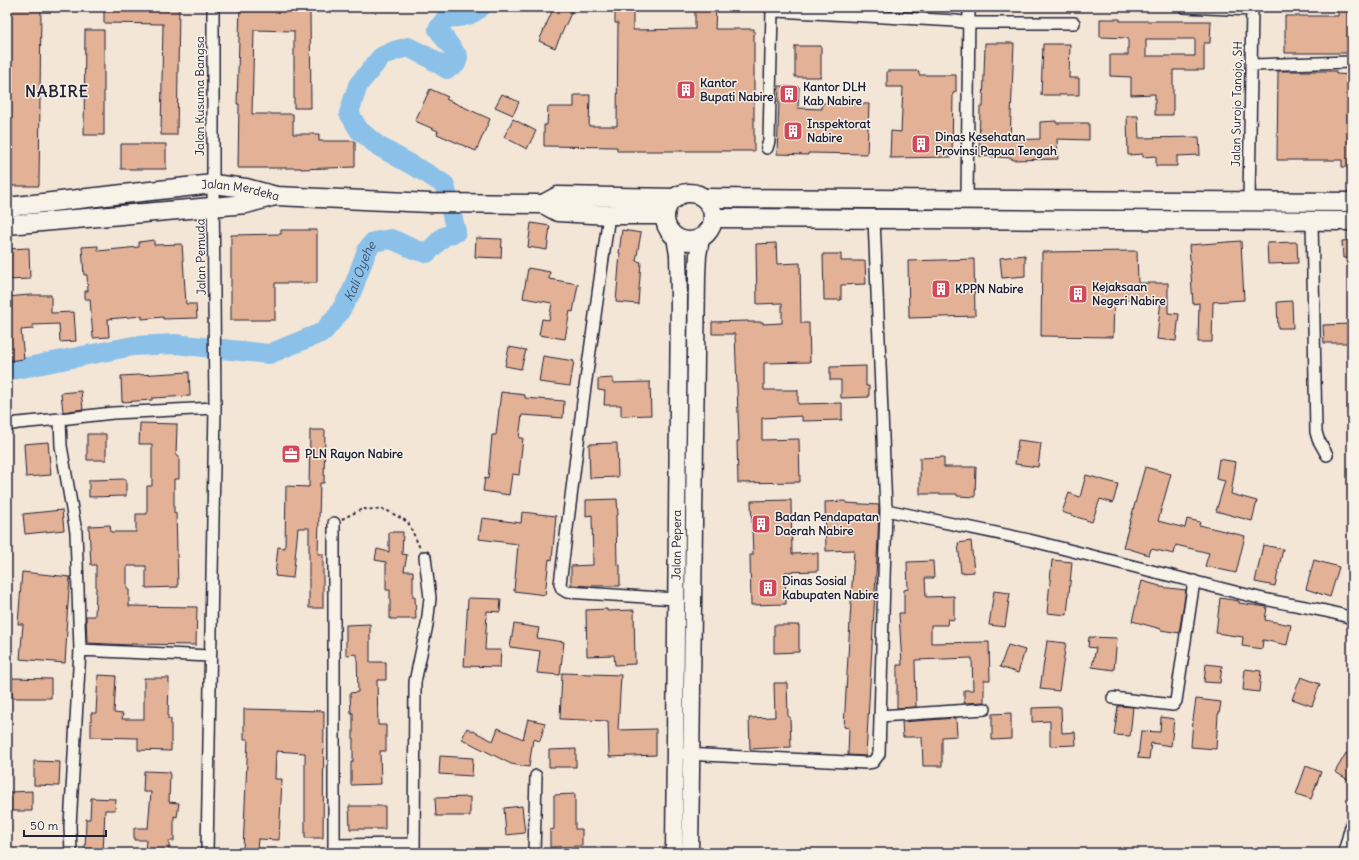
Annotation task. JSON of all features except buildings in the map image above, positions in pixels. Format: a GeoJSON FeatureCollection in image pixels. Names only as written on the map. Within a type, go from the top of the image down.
{"type":"FeatureCollection","features":[{"type":"Feature","properties":{"kind":"main road","name":"Jalan Merdeka"},"geometry":{"type":"LineString","coordinates":[[7,207],[213,184],[246,188],[276,196]]}},
{"type":"Feature","properties":{"kind":"main road"},"geometry":{"type":"LineString","coordinates":[[689,193],[697,194],[704,198],[710,205],[714,218],[712,226],[708,233],[701,239],[685,241],[676,237],[670,231],[666,224],[665,215],[670,203],[676,198],[689,193]]}},
{"type":"Feature","properties":{"kind":"main road","name":"Jalan Merdeka"},"geometry":{"type":"LineString","coordinates":[[7,225],[246,204],[276,196]]}},
{"type":"Feature","properties":{"kind":"main road"},"geometry":{"type":"LineString","coordinates":[[276,196],[430,203],[543,204],[558,212],[609,215],[665,215]]}},
{"type":"Feature","properties":{"kind":"main road"},"geometry":{"type":"LineString","coordinates":[[543,204],[558,196],[676,198]]}},
{"type":"Feature","properties":{"kind":"main road"},"geometry":{"type":"LineString","coordinates":[[704,198],[1352,202]]}},
{"type":"Feature","properties":{"kind":"main road"},"geometry":{"type":"LineString","coordinates":[[1066,200],[1066,220]]}},
{"type":"Feature","properties":{"kind":"main road"},"geometry":{"type":"LineString","coordinates":[[714,218],[1352,221]]}},
{"type":"Feature","properties":{"kind":"main road","name":"Jalan Pepera"},"geometry":{"type":"LineString","coordinates":[[676,237],[679,297],[676,599],[683,754],[690,853]]}},
{"type":"Feature","properties":{"kind":"main road","name":"Jalan Pepera"},"geometry":{"type":"LineString","coordinates":[[674,853],[683,754],[694,494],[697,274],[701,239]]}},
{"type":"Feature","properties":{"kind":"main road"},"geometry":{"type":"LineString","coordinates":[[678,495],[694,494]]}},
{"type":"Feature","properties":{"kind":"street","name":"Jalan Kusuma Bangsa"},"geometry":{"type":"LineString","coordinates":[[213,7],[213,184]]}},
{"type":"Feature","properties":{"kind":"street"},"geometry":{"type":"LineString","coordinates":[[967,200],[969,7]]}},
{"type":"Feature","properties":{"kind":"street"},"geometry":{"type":"LineString","coordinates":[[1184,7],[1252,9]]}},
{"type":"Feature","properties":{"kind":"street"},"geometry":{"type":"LineString","coordinates":[[767,148],[769,141],[771,9],[969,23],[1074,24]]}},
{"type":"Feature","properties":{"kind":"street","name":"Jalan Surojo Tanojo, SH"},"geometry":{"type":"LineString","coordinates":[[1249,201],[1252,9]]}},
{"type":"Feature","properties":{"kind":"street"},"geometry":{"type":"LineString","coordinates":[[1251,64],[1352,62]]}},
{"type":"Feature","properties":{"kind":"street","name":"Jalan Pemuda"},"geometry":{"type":"LineString","coordinates":[[206,853],[215,408],[213,184]]}},
{"type":"Feature","properties":{"kind":"street"},"geometry":{"type":"LineString","coordinates":[[609,215],[584,394],[560,584],[562,589],[567,592],[676,599]]}},
{"type":"Feature","properties":{"kind":"street"},"geometry":{"type":"LineString","coordinates":[[683,754],[869,763],[873,762],[879,754],[886,510],[874,219]]}},
{"type":"Feature","properties":{"kind":"street"},"geometry":{"type":"LineString","coordinates":[[1312,221],[1316,432],[1318,439],[1327,455]]}},
{"type":"Feature","properties":{"kind":"street"},"geometry":{"type":"LineString","coordinates":[[7,425],[113,413],[215,408]]}},
{"type":"Feature","properties":{"kind":"street"},"geometry":{"type":"LineString","coordinates":[[60,419],[61,446],[76,532],[80,650],[71,818],[71,853]]}},
{"type":"Feature","properties":{"kind":"street"},"geometry":{"type":"LineString","coordinates":[[886,510],[1029,540],[1282,603],[1330,611],[1352,618]]}},
{"type":"Feature","properties":{"kind":"street"},"geometry":{"type":"LineString","coordinates":[[334,523],[334,849],[414,849],[415,682],[427,625],[430,598],[425,557]]}},
{"type":"Feature","properties":{"kind":"street"},"geometry":{"type":"LineString","coordinates":[[1113,698],[1173,706],[1176,701],[1194,581]]}},
{"type":"Feature","properties":{"kind":"street"},"geometry":{"type":"LineString","coordinates":[[80,650],[210,656]]}},
{"type":"Feature","properties":{"kind":"street"},"geometry":{"type":"LineString","coordinates":[[880,716],[985,709]]}},
{"type":"Feature","properties":{"kind":"street"},"geometry":{"type":"LineString","coordinates":[[534,853],[536,776]]}},
{"type":"Feature","properties":{"kind":"street"},"geometry":{"type":"LineString","coordinates":[[1344,853],[1352,822]]}},
{"type":"Feature","properties":{"kind":"path"},"geometry":{"type":"LineString","coordinates":[[334,523],[362,509],[386,510],[408,522],[425,557]]}},
{"type":"Feature","properties":{"kind":"waterway","name":"Kali Oyehe"},"geometry":{"type":"LineString","coordinates":[[7,371],[133,346],[175,344],[269,354],[323,332],[339,313],[352,291],[367,250],[373,242],[391,239],[427,253],[443,237],[456,232],[445,185],[378,146],[359,130],[349,113],[358,85],[381,57],[394,51],[408,47],[447,69],[456,64],[458,57],[438,29],[446,18],[469,15],[481,7]]}},
{"type":"Feature","properties":{"kind":"place","name":"Kantor Bupati Nabire"},"geometry":{"type":"Point","coordinates":[686,90]}},
{"type":"Feature","properties":{"kind":"place","name":"Kantor DLH Kab Nabire"},"geometry":{"type":"Point","coordinates":[789,94]}},
{"type":"Feature","properties":{"kind":"place","name":"Inspektorat Nabire"},"geometry":{"type":"Point","coordinates":[793,131]}},
{"type":"Feature","properties":{"kind":"place","name":"Dinas Kesehatan Provinsi Papua Tengah"},"geometry":{"type":"Point","coordinates":[921,144]}},
{"type":"Feature","properties":{"kind":"place","name":"KPPN Nabire"},"geometry":{"type":"Point","coordinates":[941,289]}},
{"type":"Feature","properties":{"kind":"place","name":"Kejaksaan Negeri Nabire"},"geometry":{"type":"Point","coordinates":[1078,294]}},
{"type":"Feature","properties":{"kind":"place","name":"PLN Rayon Nabire"},"geometry":{"type":"Point","coordinates":[291,454]}},
{"type":"Feature","properties":{"kind":"place","name":"Badan Pendapatan Daerah Nabire"},"geometry":{"type":"Point","coordinates":[761,524]}},
{"type":"Feature","properties":{"kind":"place","name":"Dinas Sosial Kabupaten Nabire"},"geometry":{"type":"Point","coordinates":[768,588]}},
{"type":"Feature","properties":{"kind":"district","name":"NABIRE"},"geometry":{"type":"Point","coordinates":[57,91]}}]}
